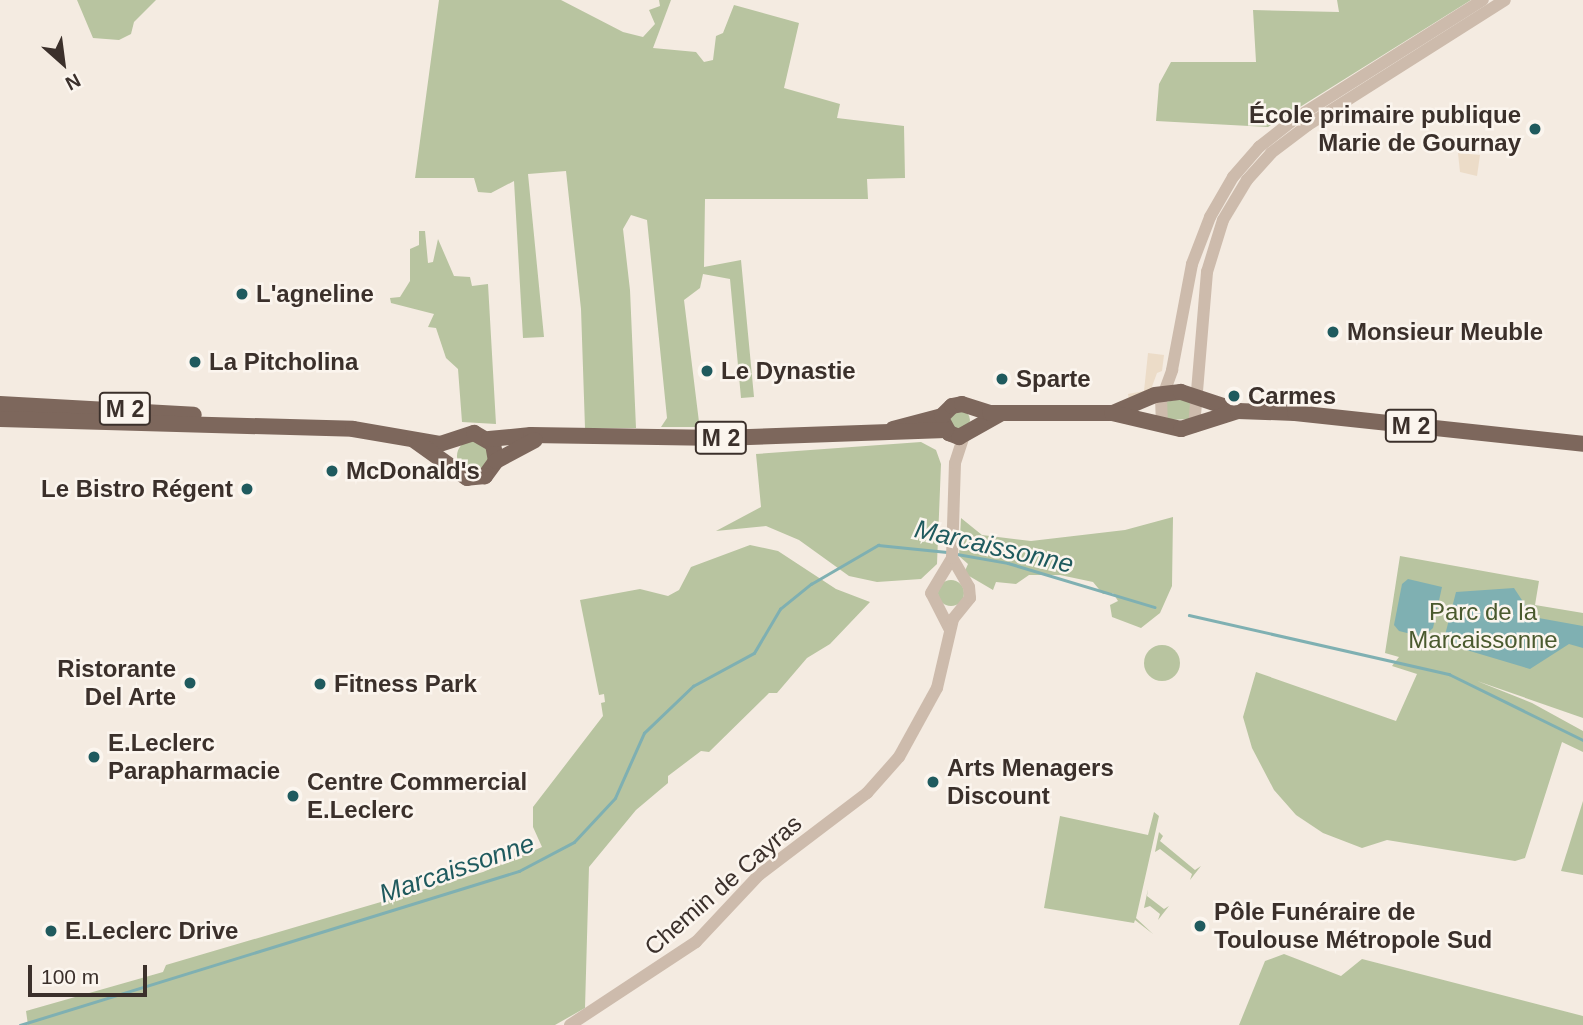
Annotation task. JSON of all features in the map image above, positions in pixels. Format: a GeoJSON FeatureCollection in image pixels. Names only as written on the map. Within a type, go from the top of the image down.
{"type":"FeatureCollection","features":[{"type":"Feature","properties":{"kind":"main road","name":"M 2"},"geometry":{"type":"LineString","coordinates":[[1112,413],[1163,393],[1196,395],[1238,411],[1329,416],[1583,444]]}},
{"type":"Feature","properties":{"kind":"main road","name":"M 2"},"geometry":{"type":"LineString","coordinates":[[0,404],[140,410],[248,424]]}},
{"type":"Feature","properties":{"kind":"main road"},"geometry":{"type":"LineString","coordinates":[[952,406],[969,408],[955,428],[952,406]]}},
{"type":"Feature","properties":{"kind":"main road","name":"M 2"},"geometry":{"type":"LineString","coordinates":[[969,408],[1005,412],[1112,413],[1162,426],[1194,427],[1238,411]]}},
{"type":"Feature","properties":{"kind":"main road","name":"M 2"},"geometry":{"type":"LineString","coordinates":[[489,439],[720,438],[955,428],[1005,412]]}},
{"type":"Feature","properties":{"kind":"main road","name":"M 2"},"geometry":{"type":"LineString","coordinates":[[0,419],[248,424],[372,430],[440,444],[457,440]]}},
{"type":"Feature","properties":{"kind":"main road"},"geometry":{"type":"LineString","coordinates":[[471,433],[489,439],[496,461],[488,474],[475,479],[460,475],[452,465],[450,455],[457,440],[471,433]]}},
{"type":"Feature","properties":{"kind":"main road","name":"M 2"},"geometry":{"type":"LineString","coordinates":[[496,461],[518,446],[547,437]]}},
{"type":"Feature","properties":{"kind":"main road","name":"M 2"},"geometry":{"type":"LineString","coordinates":[[414,440],[452,465]]}},
{"type":"Feature","properties":{"kind":"street"},"geometry":{"type":"LineString","coordinates":[[1162,426],[1163,393],[1198,245],[1233,177],[1259,147],[1296,118],[1483,0]]}},
{"type":"Feature","properties":{"kind":"street"},"geometry":{"type":"LineString","coordinates":[[1194,427],[1209,264],[1223,220],[1247,180],[1297,133],[1506,0]]}},
{"type":"Feature","properties":{"kind":"street","name":"Chemin de Cayras"},"geometry":{"type":"LineString","coordinates":[[570,1025],[696,942],[760,875],[880,782],[910,740],[937,688],[949,628],[971,594],[952,558],[955,428]]}},
{"type":"Feature","properties":{"kind":"street","name":"Chemin de Cayras"},"geometry":{"type":"LineString","coordinates":[[949,628],[931,593],[952,558]]}},
{"type":"Feature","properties":{"kind":"street"},"geometry":{"type":"LineString","coordinates":[[941,576],[960,576]]}},
{"type":"Feature","properties":{"kind":"street"},"geometry":{"type":"LineString","coordinates":[[941,610],[959,611]]}},
{"type":"Feature","properties":{"kind":"green space"},"geometry":{"type":"Polygon","coordinates":[[[77,0],[156,0],[134,22],[131,34],[119,40],[93,38],[77,0]]]}},
{"type":"Feature","properties":{"kind":"green space"},"geometry":{"type":"Polygon","coordinates":[[[439,0],[561,0],[623,32],[643,37],[655,24],[649,10],[660,6],[659,0],[671,0],[653,48],[696,52],[704,62],[713,60],[716,36],[723,33],[734,5],[799,23],[784,88],[840,104],[837,118],[904,126],[905,178],[867,179],[868,199],[705,199],[704,267],[741,260],[754,397],[741,398],[730,279],[703,274],[700,288],[684,300],[699,422],[695,427],[661,427],[667,418],[647,220],[631,215],[623,229],[630,290],[636,428],[585,428],[581,309],[566,171],[528,174],[544,337],[523,338],[514,181],[491,193],[478,192],[474,178],[415,178],[439,0]]]}},
{"type":"Feature","properties":{"kind":"green space"},"geometry":{"type":"Polygon","coordinates":[[[1337,0],[1471,0],[1268,127],[1156,121],[1159,84],[1171,62],[1256,62],[1253,10],[1339,12],[1337,0]]]}},
{"type":"Feature","properties":{"kind":"green space"},"geometry":{"type":"Polygon","coordinates":[[[419,231],[425,231],[428,263],[433,262],[438,239],[454,276],[470,277],[472,286],[488,284],[496,424],[462,422],[458,369],[446,358],[436,328],[428,327],[434,314],[391,303],[390,298],[400,297],[410,281],[410,249],[419,245],[419,231]]]}},
{"type":"Feature","properties":{"kind":"green space"},"geometry":{"type":"Polygon","coordinates":[[[1183,398],[1190,401],[1190,419],[1167,420],[1166,402],[1183,398]]]}},
{"type":"Feature","properties":{"kind":"green space"},"geometry":{"type":"Polygon","coordinates":[[[956,410],[964,410],[970,420],[964,430],[956,430],[950,424],[950,416],[956,410]]]}},
{"type":"Feature","properties":{"kind":"green space"},"geometry":{"type":"Polygon","coordinates":[[[473,440],[484,445],[489,456],[484,467],[473,472],[462,467],[457,456],[462,445],[473,440]]]}},
{"type":"Feature","properties":{"kind":"green space"},"geometry":{"type":"Polygon","coordinates":[[[921,442],[936,450],[941,464],[937,564],[921,579],[877,582],[849,576],[799,540],[766,526],[716,531],[761,507],[756,454],[921,442]]]}},
{"type":"Feature","properties":{"kind":"green space"},"geometry":{"type":"Polygon","coordinates":[[[1173,517],[1172,586],[1160,613],[1141,628],[1112,617],[1110,605],[1118,601],[1113,593],[1103,594],[1093,582],[1060,575],[1029,575],[1016,584],[996,582],[993,590],[964,573],[968,564],[959,556],[961,518],[982,535],[1031,541],[1125,530],[1173,517]]]}},
{"type":"Feature","properties":{"kind":"green space"},"geometry":{"type":"Polygon","coordinates":[[[750,545],[778,551],[836,589],[870,602],[830,644],[807,658],[777,693],[769,693],[709,752],[701,751],[668,776],[668,783],[636,810],[589,867],[585,1008],[555,1025],[28,1025],[26,1011],[163,972],[166,965],[483,872],[542,847],[533,827],[533,807],[603,716],[601,703],[605,702],[604,694],[599,695],[580,600],[640,589],[668,596],[679,590],[691,567],[750,545]]]}},
{"type":"Feature","properties":{"kind":"green space","name":"Parc de la Marcaissonne"},"geometry":{"type":"Polygon","coordinates":[[[1400,556],[1539,581],[1535,605],[1583,613],[1583,718],[1477,681],[1532,703],[1583,731],[1583,752],[1562,742],[1525,858],[1515,861],[1387,840],[1362,848],[1323,833],[1296,815],[1274,790],[1252,748],[1243,717],[1256,672],[1396,721],[1417,674],[1392,666],[1399,657],[1385,653],[1400,556]]]}},
{"type":"Feature","properties":{"kind":"green space"},"geometry":{"type":"Polygon","coordinates":[[[951,580],[960,584],[964,593],[960,602],[951,606],[942,602],[938,593],[942,584],[951,580]]]}},
{"type":"Feature","properties":{"kind":"green space"},"geometry":{"type":"Polygon","coordinates":[[[1162,645],[1175,650],[1180,663],[1175,676],[1162,681],[1149,676],[1144,663],[1149,650],[1162,645]]]}},
{"type":"Feature","properties":{"kind":"green space"},"geometry":{"type":"Polygon","coordinates":[[[1583,801],[1583,875],[1561,871],[1583,801]]]}},
{"type":"Feature","properties":{"kind":"green space"},"geometry":{"type":"Polygon","coordinates":[[[1154,812],[1159,816],[1136,918],[1153,934],[1135,920],[1134,923],[1044,908],[1060,816],[1148,835],[1154,812]]]}},
{"type":"Feature","properties":{"kind":"green space"},"geometry":{"type":"Polygon","coordinates":[[[1159,832],[1163,836],[1160,841],[1195,870],[1201,866],[1190,880],[1192,874],[1160,849],[1155,852],[1159,832]]]}},
{"type":"Feature","properties":{"kind":"green space"},"geometry":{"type":"Polygon","coordinates":[[[1148,889],[1147,896],[1164,909],[1169,906],[1158,920],[1160,914],[1150,906],[1144,908],[1148,889]]]}},
{"type":"Feature","properties":{"kind":"green space"},"geometry":{"type":"Polygon","coordinates":[[[1284,954],[1341,976],[1362,959],[1583,1016],[1583,1025],[1239,1025],[1265,961],[1284,954]]]}},
{"type":"Feature","properties":{"kind":"shaded area"},"geometry":{"type":"Polygon","coordinates":[[[1458,153],[1480,155],[1477,176],[1460,172],[1458,153]]]}},
{"type":"Feature","properties":{"kind":"shaded area"},"geometry":{"type":"Polygon","coordinates":[[[1148,353],[1164,355],[1162,371],[1157,373],[1150,392],[1129,400],[1128,394],[1144,391],[1148,353]]]}},
{"type":"Feature","properties":{"kind":"water"},"geometry":{"type":"Polygon","coordinates":[[[1408,579],[1442,587],[1433,628],[1423,637],[1399,631],[1394,625],[1402,584],[1408,579]]]}},
{"type":"Feature","properties":{"kind":"water"},"geometry":{"type":"Polygon","coordinates":[[[1514,588],[1533,617],[1583,626],[1583,648],[1569,644],[1530,669],[1443,643],[1456,592],[1514,588]]]}},
{"type":"Feature","properties":{"kind":"waterway","name":"Marcaissonne"},"geometry":{"type":"LineString","coordinates":[[20,1025],[519,871],[574,842],[615,798],[644,733],[693,686],[754,653],[780,609],[811,584],[878,545],[947,552]]}},
{"type":"Feature","properties":{"kind":"waterway","name":"Marcaissonne"},"geometry":{"type":"LineString","coordinates":[[957,554],[1008,563],[1155,607]]}},
{"type":"Feature","properties":{"kind":"waterway","name":"Marcaissonne"},"geometry":{"type":"LineString","coordinates":[[1189,615],[1449,674],[1583,740]]}},
{"type":"Feature","properties":{"kind":"place","name":"École primaire publique Marie de Gournay"},"geometry":{"type":"Point","coordinates":[1535,129]}},
{"type":"Feature","properties":{"kind":"place","name":"L'agneline"},"geometry":{"type":"Point","coordinates":[242,294]}},
{"type":"Feature","properties":{"kind":"place","name":"Monsieur Meuble"},"geometry":{"type":"Point","coordinates":[1333,332]}},
{"type":"Feature","properties":{"kind":"place","name":"La Pitcholina"},"geometry":{"type":"Point","coordinates":[195,362]}},
{"type":"Feature","properties":{"kind":"place","name":"Le Dynastie"},"geometry":{"type":"Point","coordinates":[707,371]}},
{"type":"Feature","properties":{"kind":"place","name":"Sparte"},"geometry":{"type":"Point","coordinates":[1002,379]}},
{"type":"Feature","properties":{"kind":"place","name":"Carmes"},"geometry":{"type":"Point","coordinates":[1234,396]}},
{"type":"Feature","properties":{"kind":"place","name":"McDonald's"},"geometry":{"type":"Point","coordinates":[332,471]}},
{"type":"Feature","properties":{"kind":"place","name":"Le Bistro Régent"},"geometry":{"type":"Point","coordinates":[247,489]}},
{"type":"Feature","properties":{"kind":"place","name":"Ristorante Del Arte"},"geometry":{"type":"Point","coordinates":[190,683]}},
{"type":"Feature","properties":{"kind":"place","name":"Fitness Park"},"geometry":{"type":"Point","coordinates":[320,684]}},
{"type":"Feature","properties":{"kind":"place","name":"E.Leclerc Parapharmacie"},"geometry":{"type":"Point","coordinates":[94,757]}},
{"type":"Feature","properties":{"kind":"place","name":"Arts Menagers Discount"},"geometry":{"type":"Point","coordinates":[933,782]}},
{"type":"Feature","properties":{"kind":"place","name":"Centre Commercial E.Leclerc"},"geometry":{"type":"Point","coordinates":[293,796]}},
{"type":"Feature","properties":{"kind":"place","name":"Pôle Funéraire de Toulouse Métropole Sud"},"geometry":{"type":"Point","coordinates":[1200,926]}},
{"type":"Feature","properties":{"kind":"place","name":"E.Leclerc Drive"},"geometry":{"type":"Point","coordinates":[51,931]}}]}
